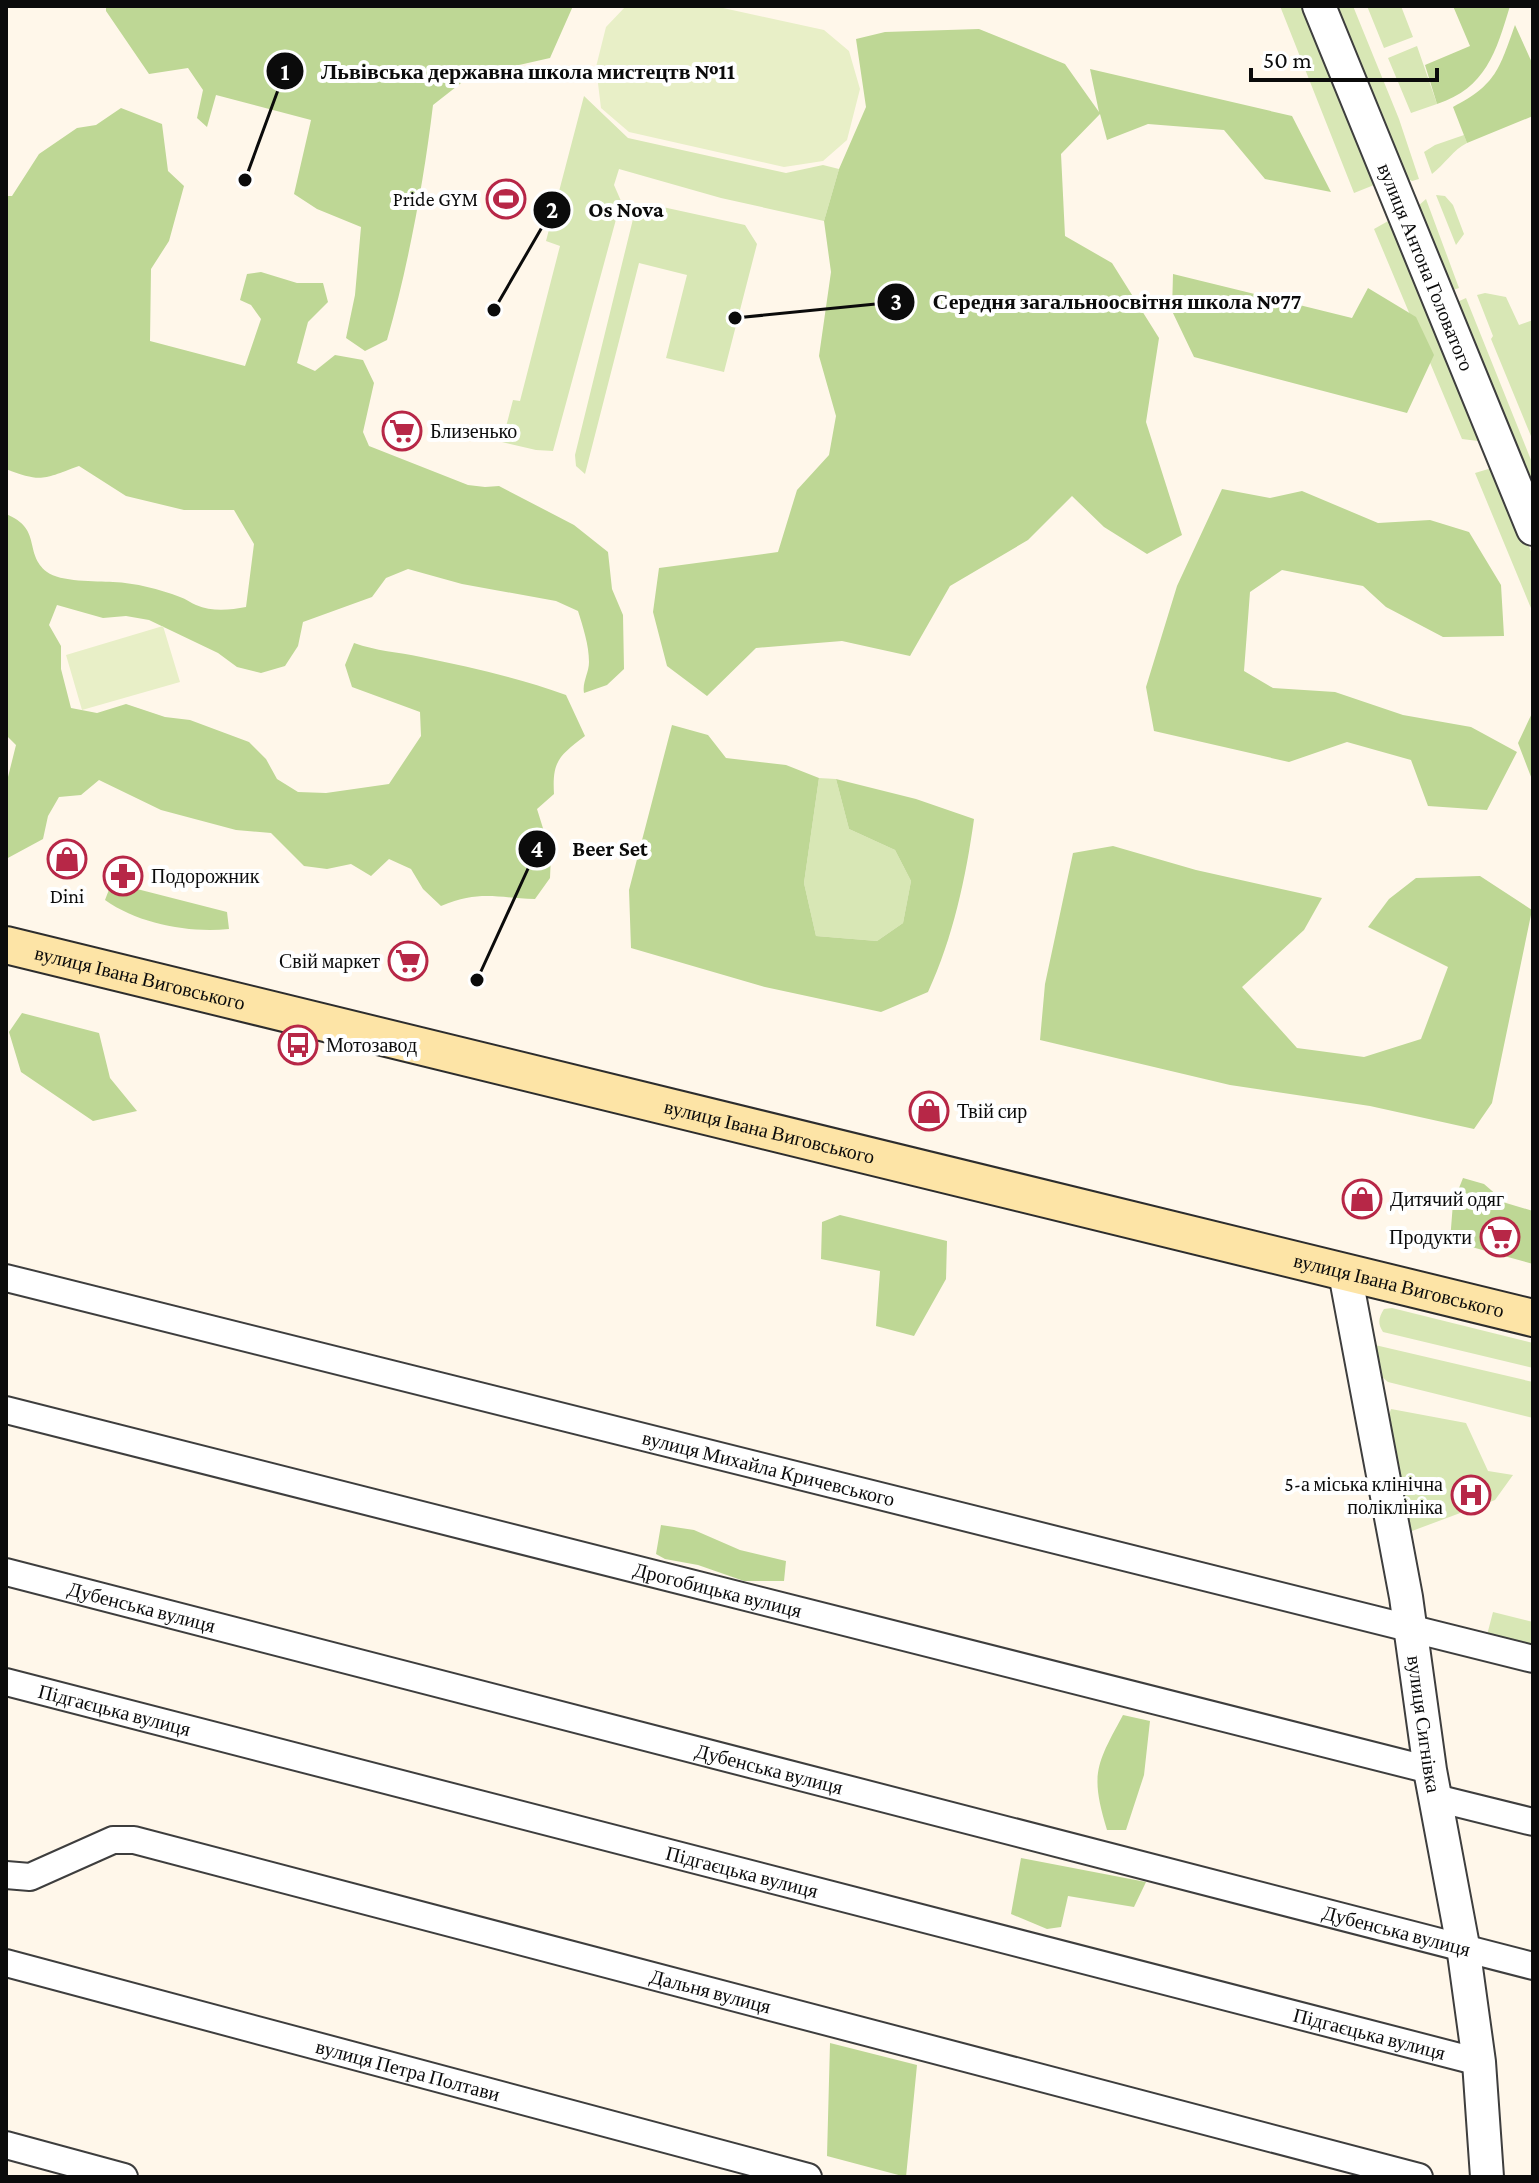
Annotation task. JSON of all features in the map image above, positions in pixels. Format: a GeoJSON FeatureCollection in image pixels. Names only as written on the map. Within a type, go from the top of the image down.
{"type":"FeatureCollection","features":[{"type":"Feature","properties":{"kind":"main road","name":"вулиця Івана Виговського"},"geometry":{"type":"LineString","coordinates":[[6,945],[1533,1318]]}},
{"type":"Feature","properties":{"kind":"street","name":"вулиця Антона Головатого"},"geometry":{"type":"LineString","coordinates":[[1319,6],[1533,529]]}},
{"type":"Feature","properties":{"kind":"street","name":"вулиця Сигнівка"},"geometry":{"type":"LineString","coordinates":[[1345,1273],[1412,1630],[1433,1784],[1463,1946],[1479,2062],[1487,2177]]}},
{"type":"Feature","properties":{"kind":"street","name":"вулиця Михайла Кричевського"},"geometry":{"type":"LineString","coordinates":[[6,1278],[1533,1659]]}},
{"type":"Feature","properties":{"kind":"street","name":"Дрогобицька вулиця"},"geometry":{"type":"LineString","coordinates":[[6,1410],[1433,1784],[1533,1822]]}},
{"type":"Feature","properties":{"kind":"street","name":"Дубенська вулиця"},"geometry":{"type":"LineString","coordinates":[[6,1572],[1533,1966]]}},
{"type":"Feature","properties":{"kind":"street","name":"Підгаєцька вулиця"},"geometry":{"type":"LineString","coordinates":[[6,1682],[1479,2062]]}},
{"type":"Feature","properties":{"kind":"street","name":"Дальня вулиця"},"geometry":{"type":"LineString","coordinates":[[6,1875],[30,1877],[113,1840],[134,1840],[1419,2177]]}},
{"type":"Feature","properties":{"kind":"street","name":"вулиця Петра Полтави"},"geometry":{"type":"LineString","coordinates":[[6,1963],[808,2177]]}},
{"type":"Feature","properties":{"kind":"street"},"geometry":{"type":"LineString","coordinates":[[6,2145],[124,2177]]}},
{"type":"Feature","properties":{"kind":"green space"},"geometry":{"type":"Polygon","coordinates":[[[106,6],[573,6],[550,58],[470,76],[433,105],[414,224],[387,340],[365,351],[346,338],[355,295],[361,227],[317,209],[294,194],[311,120],[216,95],[207,127],[197,118],[203,90],[188,68],[149,74],[106,11],[106,6]]]}},
{"type":"Feature","properties":{"kind":"green space"},"geometry":{"type":"Polygon","coordinates":[[[626,6],[714,6],[824,30],[849,51],[860,89],[847,140],[823,161],[784,167],[629,132],[601,108],[596,67],[606,27],[626,6]]]}},
{"type":"Feature","properties":{"kind":"green space"},"geometry":{"type":"Polygon","coordinates":[[[1280,6],[1303,6],[1379,183],[1354,193],[1280,6]]]}},
{"type":"Feature","properties":{"kind":"green space"},"geometry":{"type":"Polygon","coordinates":[[[1334,6],[1353,6],[1399,119],[1419,179],[1412,181],[1406,178],[1394,144],[1375,111],[1334,6]]]}},
{"type":"Feature","properties":{"kind":"green space"},"geometry":{"type":"Polygon","coordinates":[[[1367,6],[1401,6],[1413,37],[1384,48],[1367,6]]]}},
{"type":"Feature","properties":{"kind":"green space"},"geometry":{"type":"Polygon","coordinates":[[[1453,6],[1510,6],[1487,66],[1467,88],[1437,104],[1425,65],[1470,46],[1453,6]]]}},
{"type":"Feature","properties":{"kind":"green space"},"geometry":{"type":"Polygon","coordinates":[[[1515,25],[1533,65],[1533,116],[1467,143],[1453,107],[1488,83],[1500,64],[1515,25]]]}},
{"type":"Feature","properties":{"kind":"green space"},"geometry":{"type":"Polygon","coordinates":[[[979,29],[1065,64],[1099,112],[1090,69],[1292,116],[1331,192],[1265,179],[1224,130],[1148,124],[1107,140],[1100,114],[1061,154],[1065,236],[1112,263],[1159,338],[1146,422],[1182,535],[1147,554],[1104,527],[1072,496],[1028,540],[950,586],[910,656],[842,641],[756,648],[707,696],[667,666],[653,612],[659,568],[778,552],[797,490],[829,455],[836,416],[819,356],[831,272],[824,221],[839,169],[866,107],[856,39],[885,32],[979,29]]]}},
{"type":"Feature","properties":{"kind":"green space"},"geometry":{"type":"Polygon","coordinates":[[[1417,46],[1437,104],[1411,113],[1388,58],[1417,46]]]}},
{"type":"Feature","properties":{"kind":"green space"},"geometry":{"type":"Polygon","coordinates":[[[584,96],[628,138],[786,173],[823,165],[839,169],[824,221],[721,198],[619,169],[614,185],[621,201],[553,451],[536,450],[502,442],[513,400],[520,401],[560,246],[546,241],[584,96]]]}},
{"type":"Feature","properties":{"kind":"green space"},"geometry":{"type":"Polygon","coordinates":[[[121,108],[162,124],[168,171],[184,186],[169,241],[151,269],[150,341],[245,366],[261,319],[251,305],[240,300],[247,274],[261,272],[297,283],[323,283],[328,302],[308,322],[297,363],[315,371],[335,355],[363,360],[374,383],[363,432],[369,446],[468,485],[499,486],[574,525],[608,552],[612,589],[623,615],[624,669],[607,685],[584,693],[589,656],[578,611],[556,601],[462,584],[408,569],[386,578],[372,597],[303,622],[298,646],[285,666],[261,673],[237,667],[218,653],[149,620],[126,616],[103,618],[57,605],[49,625],[61,646],[61,669],[71,708],[97,713],[126,704],[165,717],[190,720],[249,742],[266,759],[277,779],[298,792],[326,793],[389,784],[421,736],[420,712],[352,687],[345,665],[354,643],[494,673],[566,695],[585,736],[559,760],[554,774],[554,794],[537,809],[551,854],[550,878],[535,899],[478,896],[441,906],[423,889],[411,869],[389,859],[371,876],[351,864],[327,869],[304,866],[271,833],[236,830],[161,810],[99,780],[81,795],[59,797],[48,816],[43,839],[6,859],[6,785],[16,745],[6,735],[6,514],[25,527],[40,565],[53,575],[147,587],[208,609],[246,607],[254,544],[234,510],[184,510],[126,496],[79,466],[42,478],[6,469],[6,196],[12,196],[39,154],[77,128],[96,125],[121,108]]]}},
{"type":"Feature","properties":{"kind":"green space"},"geometry":{"type":"Polygon","coordinates":[[[1464,135],[1467,143],[1432,174],[1424,152],[1464,135]]]}},
{"type":"Feature","properties":{"kind":"green space"},"geometry":{"type":"Polygon","coordinates":[[[1436,195],[1445,196],[1453,205],[1464,234],[1456,245],[1436,195]]]}},
{"type":"Feature","properties":{"kind":"green space"},"geometry":{"type":"Polygon","coordinates":[[[1426,199],[1459,288],[1450,291],[1418,206],[1426,199]]]}},
{"type":"Feature","properties":{"kind":"green space"},"geometry":{"type":"Polygon","coordinates":[[[646,206],[745,225],[757,244],[724,372],[666,358],[687,275],[639,263],[585,474],[576,466],[575,455],[634,215],[646,206]]]}},
{"type":"Feature","properties":{"kind":"green space"},"geometry":{"type":"Polygon","coordinates":[[[1390,220],[1486,442],[1462,439],[1374,229],[1390,220]]]}},
{"type":"Feature","properties":{"kind":"green space"},"geometry":{"type":"Polygon","coordinates":[[[1173,274],[1352,318],[1368,288],[1416,317],[1434,355],[1407,413],[1194,357],[1172,311],[1173,274]]]}},
{"type":"Feature","properties":{"kind":"green space"},"geometry":{"type":"Polygon","coordinates":[[[1485,293],[1506,297],[1519,325],[1533,320],[1533,441],[1491,339],[1493,336],[1477,295],[1485,293]]]}},
{"type":"Feature","properties":{"kind":"green space"},"geometry":{"type":"Polygon","coordinates":[[[1466,298],[1533,465],[1533,501],[1455,303],[1466,298]]]}},
{"type":"Feature","properties":{"kind":"green space"},"geometry":{"type":"Polygon","coordinates":[[[1495,467],[1533,556],[1533,613],[1475,473],[1495,467]]]}},
{"type":"Feature","properties":{"kind":"green space"},"geometry":{"type":"Polygon","coordinates":[[[1222,489],[1270,498],[1302,491],[1378,523],[1430,520],[1469,532],[1501,585],[1504,636],[1443,637],[1386,607],[1363,586],[1282,570],[1250,592],[1244,671],[1273,688],[1335,692],[1403,715],[1471,727],[1517,752],[1487,810],[1428,806],[1411,760],[1347,742],[1289,762],[1154,731],[1146,687],[1177,586],[1222,489]]]}},
{"type":"Feature","properties":{"kind":"green space"},"geometry":{"type":"Polygon","coordinates":[[[163,626],[180,682],[82,710],[66,655],[163,626]]]}},
{"type":"Feature","properties":{"kind":"green space"},"geometry":{"type":"Polygon","coordinates":[[[1533,711],[1533,782],[1518,743],[1533,711]]]}},
{"type":"Feature","properties":{"kind":"green space"},"geometry":{"type":"Polygon","coordinates":[[[672,725],[708,735],[726,758],[786,765],[819,778],[804,883],[816,936],[877,941],[903,923],[911,881],[895,850],[849,829],[836,779],[916,799],[974,819],[957,907],[945,950],[928,992],[881,1012],[765,987],[631,948],[629,890],[672,725]]]}},
{"type":"Feature","properties":{"kind":"green space"},"geometry":{"type":"Polygon","coordinates":[[[819,778],[836,779],[849,829],[895,850],[911,881],[903,923],[877,941],[816,936],[804,883],[819,778]]]}},
{"type":"Feature","properties":{"kind":"green space"},"geometry":{"type":"Polygon","coordinates":[[[1113,846],[1196,870],[1322,898],[1304,930],[1242,987],[1297,1048],[1364,1057],[1421,1039],[1448,967],[1368,927],[1389,899],[1416,878],[1480,876],[1532,910],[1492,1103],[1474,1129],[1370,1106],[1230,1085],[1040,1040],[1045,984],[1073,853],[1113,846]]]}},
{"type":"Feature","properties":{"kind":"green space"},"geometry":{"type":"Polygon","coordinates":[[[110,887],[137,889],[227,912],[229,929],[197,930],[148,921],[105,900],[110,887]]]}},
{"type":"Feature","properties":{"kind":"green space"},"geometry":{"type":"Polygon","coordinates":[[[22,1013],[99,1033],[110,1078],[137,1111],[93,1121],[21,1072],[9,1032],[22,1013]]]}},
{"type":"Feature","properties":{"kind":"green space"},"geometry":{"type":"Polygon","coordinates":[[[1463,1178],[1484,1184],[1506,1203],[1533,1211],[1533,1264],[1450,1241],[1453,1203],[1463,1178]]]}},
{"type":"Feature","properties":{"kind":"green space"},"geometry":{"type":"Polygon","coordinates":[[[840,1215],[947,1241],[946,1279],[914,1336],[876,1326],[880,1271],[821,1259],[822,1222],[840,1215]]]}},
{"type":"Feature","properties":{"kind":"green space"},"geometry":{"type":"Polygon","coordinates":[[[1392,1308],[1533,1343],[1533,1368],[1383,1332],[1379,1323],[1381,1315],[1384,1309],[1392,1308]]]}},
{"type":"Feature","properties":{"kind":"green space"},"geometry":{"type":"Polygon","coordinates":[[[1375,1345],[1533,1382],[1533,1418],[1388,1382],[1382,1377],[1375,1345]]]}},
{"type":"Feature","properties":{"kind":"green space"},"geometry":{"type":"Polygon","coordinates":[[[1391,1409],[1466,1423],[1488,1471],[1513,1475],[1495,1500],[1404,1534],[1386,1424],[1391,1409]]]}},
{"type":"Feature","properties":{"kind":"green space"},"geometry":{"type":"Polygon","coordinates":[[[661,1525],[694,1530],[740,1550],[786,1561],[784,1581],[744,1581],[698,1565],[665,1559],[656,1554],[661,1525]]]}},
{"type":"Feature","properties":{"kind":"green space"},"geometry":{"type":"Polygon","coordinates":[[[1493,1612],[1533,1622],[1533,1646],[1487,1635],[1493,1612]]]}},
{"type":"Feature","properties":{"kind":"green space"},"geometry":{"type":"Polygon","coordinates":[[[1123,1715],[1150,1721],[1144,1775],[1126,1830],[1107,1830],[1097,1782],[1098,1770],[1123,1715]]]}},
{"type":"Feature","properties":{"kind":"green space"},"geometry":{"type":"Polygon","coordinates":[[[1021,1858],[1146,1882],[1134,1907],[1068,1896],[1061,1927],[1047,1929],[1011,1914],[1021,1858]]]}},
{"type":"Feature","properties":{"kind":"green space"},"geometry":{"type":"Polygon","coordinates":[[[830,2043],[917,2065],[906,2177],[827,2156],[830,2043]]]}},
{"type":"Feature","properties":{"kind":"place","name":"Львівська державна школа мистецтв №11"},"geometry":{"type":"Point","coordinates":[245,180]}},
{"type":"Feature","properties":{"kind":"place","name":"Pride GYM"},"geometry":{"type":"Point","coordinates":[506,199]}},
{"type":"Feature","properties":{"kind":"place","name":"Os Nova"},"geometry":{"type":"Point","coordinates":[494,310]}},
{"type":"Feature","properties":{"kind":"place","name":"Середня загальноосвітня школа №77"},"geometry":{"type":"Point","coordinates":[735,318]}},
{"type":"Feature","properties":{"kind":"place","name":"Близенько"},"geometry":{"type":"Point","coordinates":[402,431]}},
{"type":"Feature","properties":{"kind":"place","name":"Dini"},"geometry":{"type":"Point","coordinates":[67,859]}},
{"type":"Feature","properties":{"kind":"place","name":"Подорожник"},"geometry":{"type":"Point","coordinates":[123,876]}},
{"type":"Feature","properties":{"kind":"place","name":"Свій маркет"},"geometry":{"type":"Point","coordinates":[408,961]}},
{"type":"Feature","properties":{"kind":"place","name":"Beer Set"},"geometry":{"type":"Point","coordinates":[477,980]}},
{"type":"Feature","properties":{"kind":"place","name":"Мотозавод"},"geometry":{"type":"Point","coordinates":[298,1045]}},
{"type":"Feature","properties":{"kind":"place","name":"Твій сир"},"geometry":{"type":"Point","coordinates":[929,1111]}},
{"type":"Feature","properties":{"kind":"place","name":"Дитячий одяг"},"geometry":{"type":"Point","coordinates":[1362,1199]}},
{"type":"Feature","properties":{"kind":"place","name":"Продукти"},"geometry":{"type":"Point","coordinates":[1500,1237]}},
{"type":"Feature","properties":{"kind":"place","name":"5-а міська клінічна поліклініка"},"geometry":{"type":"Point","coordinates":[1471,1495]}}]}
